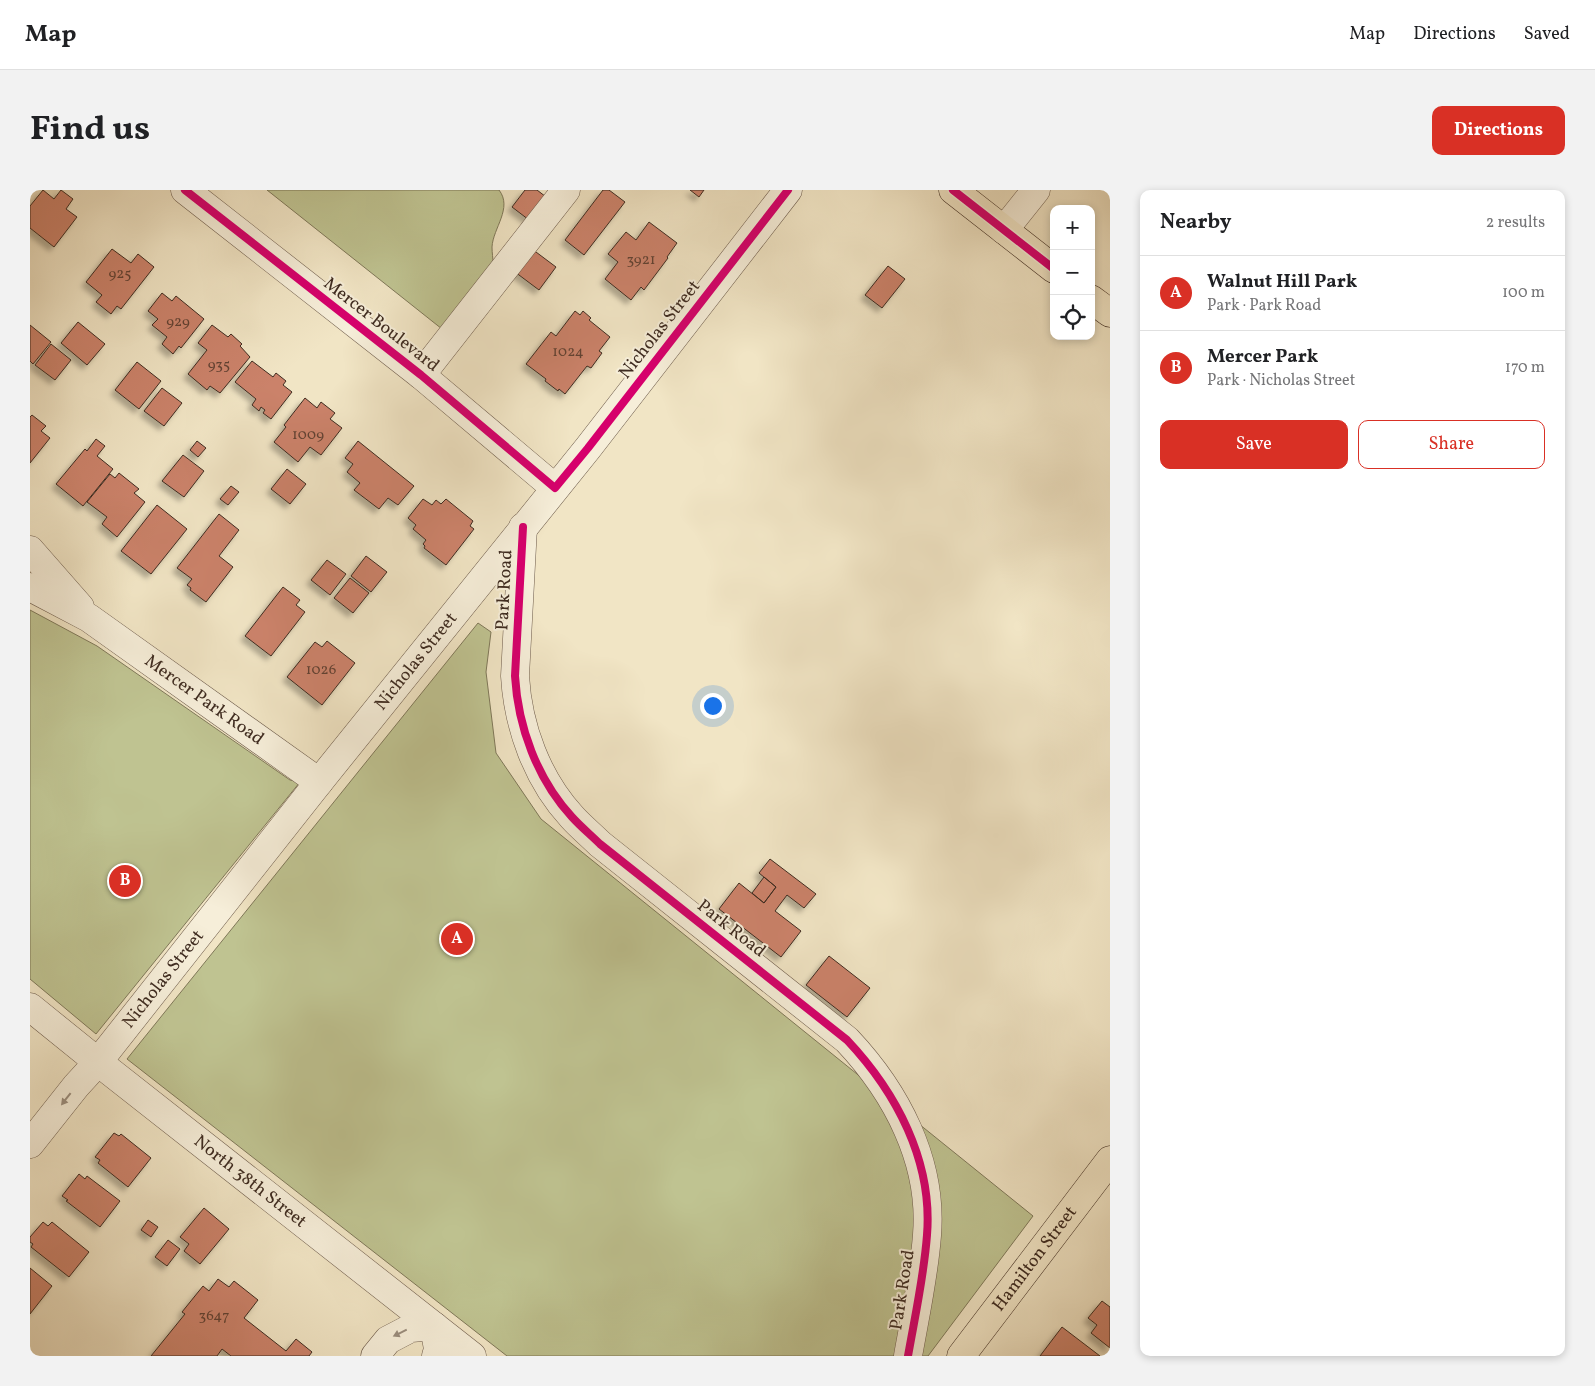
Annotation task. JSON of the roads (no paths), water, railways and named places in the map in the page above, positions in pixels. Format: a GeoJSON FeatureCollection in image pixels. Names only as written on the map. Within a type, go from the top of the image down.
{"type":"FeatureCollection","features":[{"type":"Feature","properties":{"kind":"main road"},"geometry":{"type":"LineString","coordinates":[[953,190],[1050,266]]}},
{"type":"Feature","properties":{"kind":"main road"},"geometry":{"type":"LineString","coordinates":[[1095,301],[1110,313]]}},
{"type":"Feature","properties":{"kind":"main road","name":"Hamilton Street"},"geometry":{"type":"LineString","coordinates":[[962,1356],[1110,1160]]}},
{"type":"Feature","properties":{"kind":"street","name":"Mercer Boulevard"},"geometry":{"type":"LineString","coordinates":[[185,190],[421,375],[555,488]]}},
{"type":"Feature","properties":{"kind":"street"},"geometry":{"type":"LineString","coordinates":[[421,375],[566,190]]}},
{"type":"Feature","properties":{"kind":"street","name":"Nicholas Street"},"geometry":{"type":"LineString","coordinates":[[30,1144],[76,1086],[98,1062],[319,782],[594,440],[788,190]]}},
{"type":"Feature","properties":{"kind":"street"},"geometry":{"type":"LineString","coordinates":[[1004,230],[1036,190]]}},
{"type":"Feature","properties":{"kind":"street","name":"Park Road"},"geometry":{"type":"LineString","coordinates":[[524,527],[515,676],[516,695],[526,740],[536,764],[549,787],[571,816],[600,844],[847,1040],[880,1079],[894,1101],[908,1130],[917,1154],[923,1183],[927,1234],[920,1292],[908,1356]]}},
{"type":"Feature","properties":{"kind":"street","name":"Mercer Park Road"},"geometry":{"type":"LineString","coordinates":[[30,550],[88,618]]}},
{"type":"Feature","properties":{"kind":"street","name":"Mercer Park Road"},"geometry":{"type":"LineString","coordinates":[[30,587],[88,618],[319,782]]}},
{"type":"Feature","properties":{"kind":"street","name":"North 38th Street"},"geometry":{"type":"LineString","coordinates":[[30,1007],[472,1356]]}},
{"type":"Feature","properties":{"kind":"street"},"geometry":{"type":"LineString","coordinates":[[375,1356],[388,1340],[411,1328],[434,1326],[438,1349],[436,1356]]}},
{"type":"Feature","properties":{"kind":"place","name":"Mercer Park"},"geometry":{"type":"Point","coordinates":[125,881]}},
{"type":"Feature","properties":{"kind":"place","name":"Walnut Hill Park"},"geometry":{"type":"Point","coordinates":[457,939]}}]}
